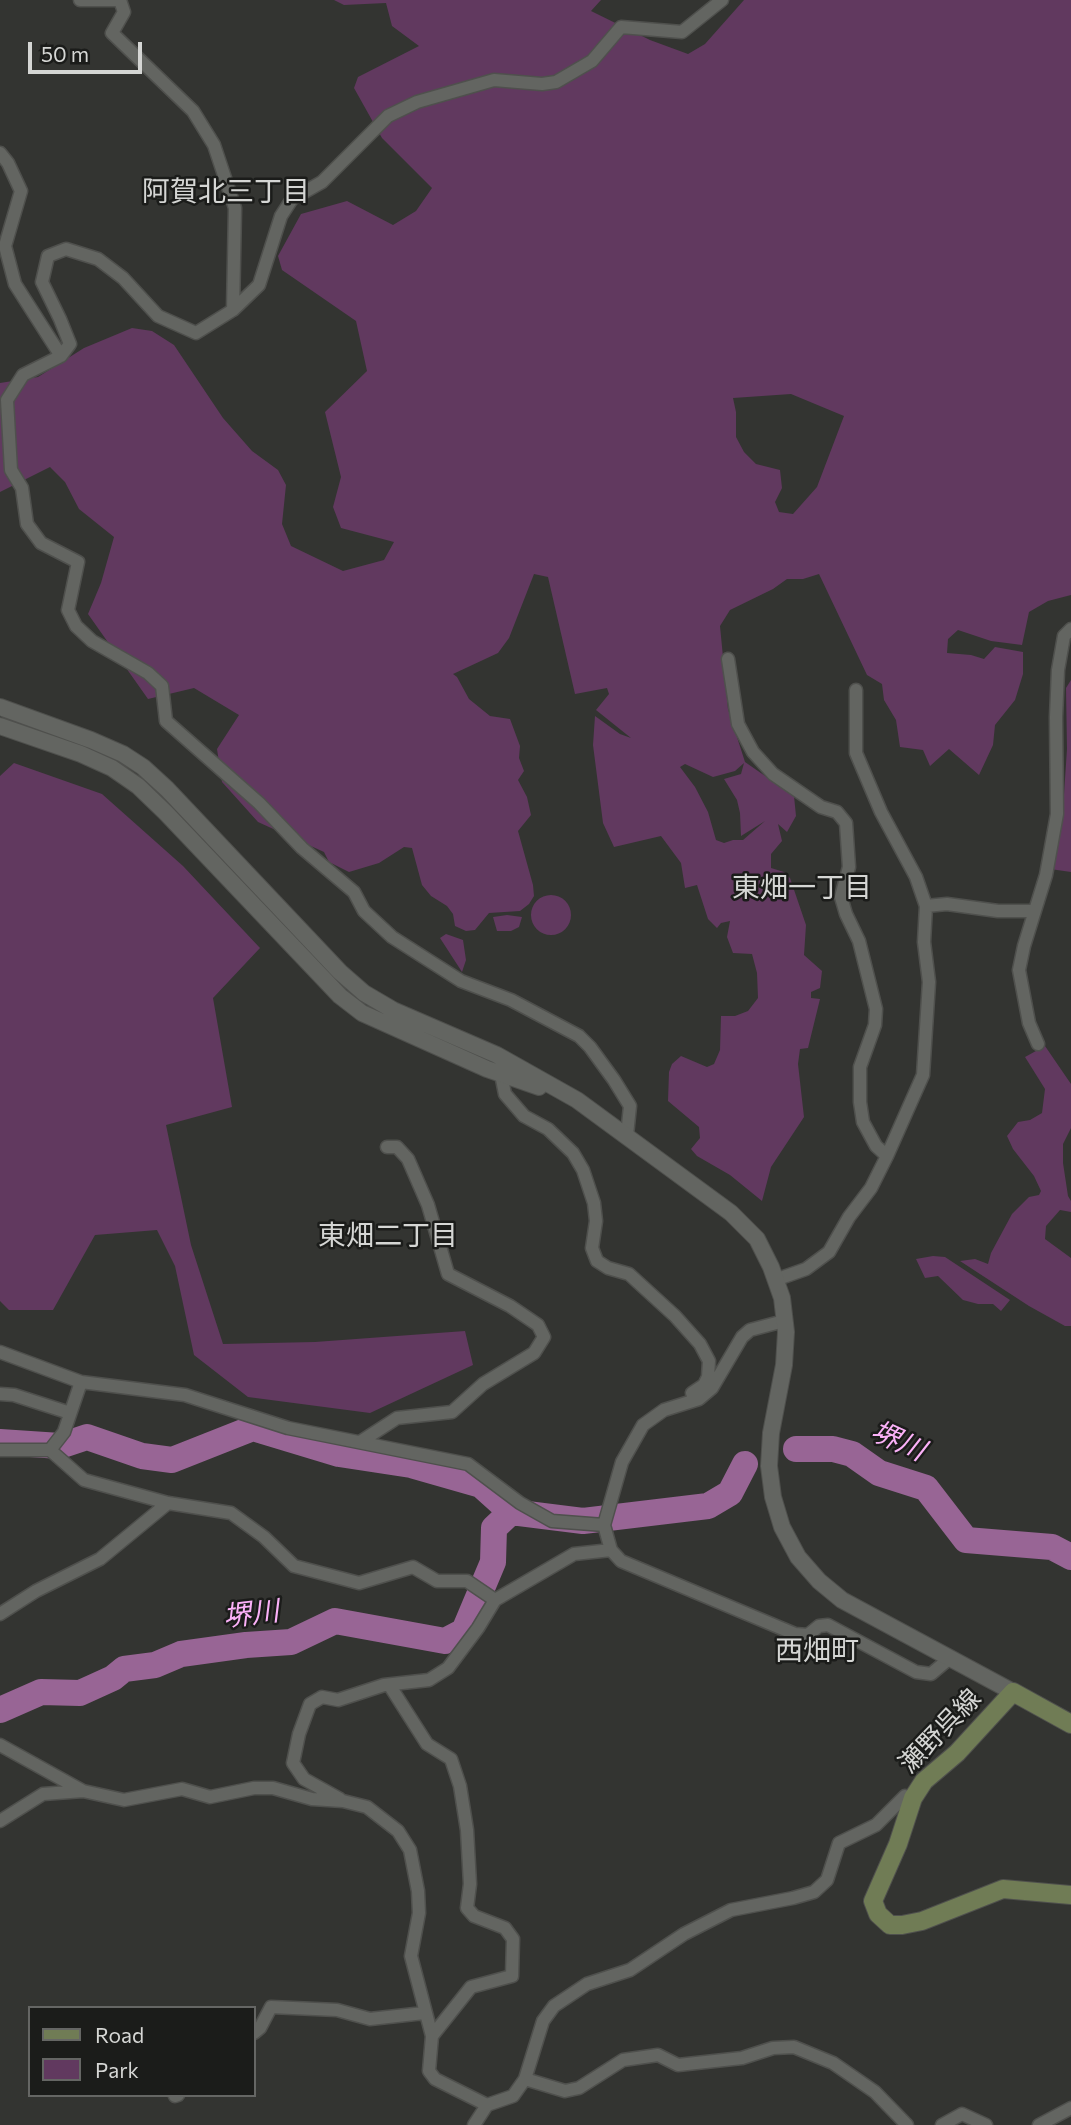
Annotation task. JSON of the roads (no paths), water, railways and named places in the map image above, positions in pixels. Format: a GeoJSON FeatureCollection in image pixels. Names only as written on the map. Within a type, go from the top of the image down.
{"type":"FeatureCollection","features":[{"type":"Feature","properties":{"kind":"main road","name":"瀬野呉線"},"geometry":{"type":"LineString","coordinates":[[1070,1719],[1013,1692],[957,1754],[924,1781],[913,1798],[898,1844],[873,1901],[877,1914],[890,1924],[922,1920],[1003,1889],[1071,1895]]}},
{"type":"Feature","properties":{"kind":"street"},"geometry":{"type":"LineString","coordinates":[[80,0],[120,1],[124,12],[112,33],[193,111],[214,145],[235,208],[233,310]]}},
{"type":"Feature","properties":{"kind":"street"},"geometry":{"type":"LineString","coordinates":[[627,1135],[630,1106],[590,1047],[579,1036],[511,1000],[461,981],[392,937],[364,911],[354,892],[302,848],[259,803],[166,722],[162,686],[148,673],[92,641],[76,626],[68,610],[78,562],[41,543],[27,524],[22,488],[11,470],[7,400],[23,375],[61,356],[70,344],[42,282],[48,256],[66,249],[98,259],[123,278],[158,316],[196,333],[233,310],[259,285],[281,216],[292,199],[322,182],[388,116],[417,102],[494,80],[542,84],[556,82],[592,61],[621,27],[682,32],[722,0]]}},
{"type":"Feature","properties":{"kind":"street"},"geometry":{"type":"LineString","coordinates":[[0,153],[8,163],[20,191],[5,246],[15,284],[61,356]]}},
{"type":"Feature","properties":{"kind":"street"},"geometry":{"type":"LineString","coordinates":[[1038,1044],[1029,1023],[1019,970],[1046,875],[1057,814],[1058,670],[1064,636],[1071,629]]}},
{"type":"Feature","properties":{"kind":"street"},"geometry":{"type":"LineString","coordinates":[[728,659],[738,724],[753,752],[773,774],[821,807],[837,812],[846,823],[849,867],[841,897],[859,941],[876,1009],[875,1025],[860,1068],[860,1102],[863,1122],[876,1146],[887,1156]]}},
{"type":"Feature","properties":{"kind":"street"},"geometry":{"type":"LineString","coordinates":[[775,1280],[806,1269],[829,1252],[849,1217],[871,1188],[923,1075],[929,982],[924,942],[926,906],[916,877],[865,778],[856,753],[856,690]]}},
{"type":"Feature","properties":{"kind":"street"},"geometry":{"type":"LineString","coordinates":[[0,707],[91,740],[123,754],[143,767],[340,972],[364,993],[393,1010],[497,1055],[578,1100],[731,1213],[757,1239],[782,1298],[784,1365],[771,1433],[769,1466],[772,1497],[782,1527],[798,1557],[819,1581],[842,1600],[1013,1692]]}},
{"type":"Feature","properties":{"kind":"street"},"geometry":{"type":"LineString","coordinates":[[0,726],[81,754],[112,768],[138,786],[340,996],[362,1013],[501,1074],[578,1100]]}},
{"type":"Feature","properties":{"kind":"street"},"geometry":{"type":"LineString","coordinates":[[926,906],[947,904],[998,911],[1034,911]]}},
{"type":"Feature","properties":{"kind":"street"},"geometry":{"type":"LineString","coordinates":[[501,1074],[505,1094],[524,1116],[548,1129],[573,1153],[583,1170],[594,1203],[596,1221],[592,1248],[597,1261],[608,1268],[629,1274],[700,1343],[709,1361],[708,1377],[704,1385],[677,1401],[677,1406]]}},
{"type":"Feature","properties":{"kind":"street"},"geometry":{"type":"LineString","coordinates":[[360,1442],[397,1418],[452,1412],[483,1384],[534,1353],[544,1337],[538,1325],[510,1306],[448,1274],[428,1205],[408,1159],[397,1147],[387,1147]]}},
{"type":"Feature","properties":{"kind":"street"},"geometry":{"type":"LineString","coordinates":[[784,1321],[750,1330],[742,1338],[712,1388],[699,1399],[664,1410],[643,1425],[622,1462],[604,1525],[611,1550],[621,1561],[795,1634],[808,1635],[819,1626],[828,1625],[916,1671],[931,1674],[950,1658]]}},
{"type":"Feature","properties":{"kind":"street"},"geometry":{"type":"LineString","coordinates":[[0,1352],[81,1382],[186,1395],[288,1428],[468,1464],[520,1503],[552,1521],[604,1525]]}},
{"type":"Feature","properties":{"kind":"street"},"geometry":{"type":"LineString","coordinates":[[50,1450],[64,1432],[81,1382]]}},
{"type":"Feature","properties":{"kind":"street"},"geometry":{"type":"LineString","coordinates":[[0,1394],[14,1395],[70,1413]]}},
{"type":"Feature","properties":{"kind":"street"},"geometry":{"type":"LineString","coordinates":[[0,1450],[50,1450],[84,1480],[168,1503],[231,1513],[264,1537],[294,1566],[359,1583],[413,1567],[437,1581],[467,1581],[495,1600]]}},
{"type":"Feature","properties":{"kind":"street"},"geometry":{"type":"LineString","coordinates":[[0,1614],[36,1591],[100,1559],[168,1503]]}},
{"type":"Feature","properties":{"kind":"street"},"geometry":{"type":"LineString","coordinates":[[343,1801],[304,1779],[293,1763],[299,1734],[310,1704],[322,1698],[338,1700],[384,1685],[429,1680],[448,1668],[495,1600],[574,1553],[611,1550]]}},
{"type":"Feature","properties":{"kind":"street"},"geometry":{"type":"LineString","coordinates":[[390,1686],[427,1744],[451,1759],[460,1786],[467,1830],[470,1884],[467,1908],[474,1916],[505,1928],[513,1938],[512,1976],[471,1987],[432,2036]]}},
{"type":"Feature","properties":{"kind":"street"},"geometry":{"type":"LineString","coordinates":[[0,1745],[83,1791],[124,1800],[182,1789],[211,1797],[254,1788],[273,1788],[312,1799],[343,1801],[367,1807],[398,1831],[410,1850],[418,1891],[419,1913],[411,1956],[432,2036],[429,2071],[435,2079],[487,2105]]}},
{"type":"Feature","properties":{"kind":"street"},"geometry":{"type":"LineString","coordinates":[[0,1821],[43,1794],[83,1791]]}},
{"type":"Feature","properties":{"kind":"street"},"geometry":{"type":"LineString","coordinates":[[474,2125],[487,2105],[513,2096],[526,2079],[543,2021],[554,2006],[587,1984],[630,1970],[684,1934],[731,1910],[814,1892],[827,1880],[839,1843],[876,1825],[905,1796],[913,1798]]}},
{"type":"Feature","properties":{"kind":"street"},"geometry":{"type":"LineString","coordinates":[[256,2031],[271,2007],[337,2010],[370,2018],[424,2013]]}},
{"type":"Feature","properties":{"kind":"street"},"geometry":{"type":"LineString","coordinates":[[526,2079],[565,2091],[579,2088],[623,2060],[658,2055],[678,2065],[742,2058],[773,2048],[794,2047],[844,2070],[875,2092],[907,2125]]}},
{"type":"Feature","properties":{"kind":"street"},"geometry":{"type":"LineString","coordinates":[[1039,2125],[1071,2108]]}},
{"type":"Feature","properties":{"kind":"street"},"geometry":{"type":"LineString","coordinates":[[942,2125],[962,2114],[986,2125]]}},
{"type":"Feature","properties":{"kind":"waterway","name":"堺川"},"geometry":{"type":"LineString","coordinates":[[0,1442],[60,1446],[87,1437],[142,1456],[172,1460],[253,1428],[339,1454],[411,1465],[481,1485],[511,1512]]}},
{"type":"Feature","properties":{"kind":"waterway","name":"堺川"},"geometry":{"type":"LineString","coordinates":[[796,1449],[833,1449],[852,1454],[879,1473],[926,1488],[966,1540],[1052,1547],[1071,1557]]}},
{"type":"Feature","properties":{"kind":"waterway","name":"堺川"},"geometry":{"type":"LineString","coordinates":[[0,1710],[41,1692],[80,1693],[113,1678],[124,1669],[155,1665],[181,1654],[291,1642],[335,1621],[445,1641],[464,1631],[493,1562],[494,1528],[511,1512],[583,1521],[708,1506],[730,1493],[745,1464]]}},
{"type":"Feature","properties":{"kind":"district","name":"阿賀北三丁目"},"geometry":{"type":"Point","coordinates":[226,192]}},
{"type":"Feature","properties":{"kind":"district","name":"東畑一丁目"},"geometry":{"type":"Point","coordinates":[802,888]}},
{"type":"Feature","properties":{"kind":"district","name":"東畑二丁目"},"geometry":{"type":"Point","coordinates":[388,1236]}},
{"type":"Feature","properties":{"kind":"district","name":"西畑町"},"geometry":{"type":"Point","coordinates":[817,1651]}}]}
